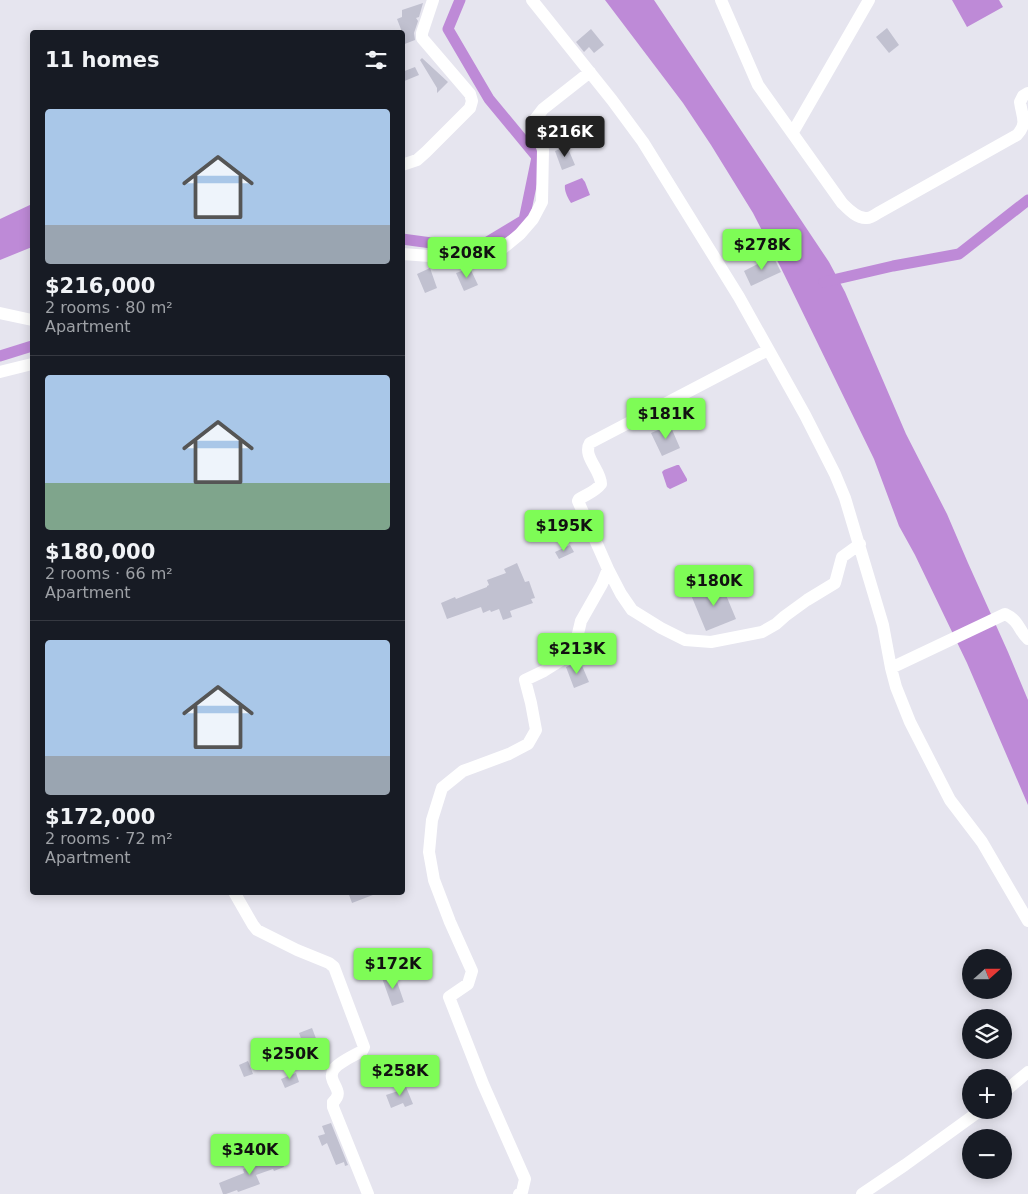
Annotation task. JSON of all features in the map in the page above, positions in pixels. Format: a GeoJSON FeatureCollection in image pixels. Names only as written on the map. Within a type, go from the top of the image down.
{"type":"FeatureCollection","features":[{"type":"Feature","properties":{"kind":"street"},"geometry":{"type":"LineString","coordinates":[[405,164],[417,160],[426,152],[472,104],[470,94],[422,38],[433,0]]}},
{"type":"Feature","properties":{"kind":"street"},"geometry":{"type":"LineString","coordinates":[[532,0],[612,100],[648,149],[739,297],[805,415],[845,498],[883,625],[896,687],[910,722],[942,786],[959,813],[982,842],[1028,921]]}},
{"type":"Feature","properties":{"kind":"street"},"geometry":{"type":"LineString","coordinates":[[721,0],[758,85],[842,202],[850,211],[859,216],[867,218],[878,213],[1024,130],[1024,116],[1020,102],[1023,96],[1028,93]]}},
{"type":"Feature","properties":{"kind":"street"},"geometry":{"type":"LineString","coordinates":[[793,132],[869,0]]}},
{"type":"Feature","properties":{"kind":"street"},"geometry":{"type":"LineString","coordinates":[[405,254],[478,258],[497,253],[520,234],[533,219],[542,202],[543,150],[533,122],[543,109],[590,72]]}},
{"type":"Feature","properties":{"kind":"street"},"geometry":{"type":"LineString","coordinates":[[0,313],[30,320]]}},
{"type":"Feature","properties":{"kind":"street"},"geometry":{"type":"LineString","coordinates":[[768,350],[590,443],[587,447],[587,453],[599,475],[601,484],[597,490],[578,501],[608,569],[620,594],[632,610],[685,640],[711,642],[762,632],[776,624],[807,600],[835,583],[842,557],[860,544]]}},
{"type":"Feature","properties":{"kind":"street"},"geometry":{"type":"LineString","coordinates":[[0,372],[30,364]]}},
{"type":"Feature","properties":{"kind":"street"},"geometry":{"type":"LineString","coordinates":[[519,1194],[522,1192],[525,1179],[449,997],[468,984],[472,971],[434,880],[429,852],[432,820],[442,788],[463,771],[509,754],[528,744],[536,730],[525,680],[563,659],[576,642],[581,620],[602,584],[608,569]]}},
{"type":"Feature","properties":{"kind":"street"},"geometry":{"type":"LineString","coordinates":[[891,668],[1005,614],[1012,617],[1028,639]]}},
{"type":"Feature","properties":{"kind":"street"},"geometry":{"type":"LineString","coordinates":[[236,895],[257,930],[334,967],[364,1042],[364,1047],[362,1051],[333,1071],[332,1077],[338,1095],[337,1099],[333,1102],[333,1107],[368,1194]]}},
{"type":"Feature","properties":{"kind":"street"},"geometry":{"type":"LineString","coordinates":[[1012,1085],[1028,1072]]}},
{"type":"Feature","properties":{"kind":"street"},"geometry":{"type":"LineString","coordinates":[[862,1194],[969,1119]]}},
{"type":"Feature","properties":{"kind":"shaded area"},"geometry":{"type":"Polygon","coordinates":[[[605,0],[654,0],[829,262],[845,292],[906,434],[947,514],[1028,700],[1028,805],[967,663],[899,526],[874,459],[753,213],[683,103],[605,0]]]}},
{"type":"Feature","properties":{"kind":"shaded area"},"geometry":{"type":"Polygon","coordinates":[[[952,0],[999,0],[1003,7],[967,27],[952,0]]]}},
{"type":"Feature","properties":{"kind":"shaded area"},"geometry":{"type":"Polygon","coordinates":[[[582,178],[590,195],[571,203],[565,185],[582,178]]]}},
{"type":"Feature","properties":{"kind":"shaded area"},"geometry":{"type":"Polygon","coordinates":[[[30,205],[30,248],[0,260],[0,219],[30,205]]]}},
{"type":"Feature","properties":{"kind":"shaded area"},"geometry":{"type":"Polygon","coordinates":[[[679,465],[687,481],[670,489],[667,487],[662,472],[679,465]]]}},
{"type":"Feature","properties":{"kind":"building"},"geometry":{"type":"Polygon","coordinates":[[[423,3],[419,17],[416,18],[418,21],[414,33],[415,40],[405,44],[405,30],[401,30],[397,19],[402,17],[402,10],[423,3]]]}},
{"type":"Feature","properties":{"kind":"building"},"geometry":{"type":"Polygon","coordinates":[[[887,28],[899,45],[889,53],[876,37],[887,28]]]}},
{"type":"Feature","properties":{"kind":"building"},"geometry":{"type":"Polygon","coordinates":[[[591,29],[604,45],[594,53],[589,47],[584,52],[576,42],[591,29]]]}},
{"type":"Feature","properties":{"kind":"building"},"geometry":{"type":"Polygon","coordinates":[[[422,58],[448,82],[437,93],[437,88],[420,60],[422,58]]]}},
{"type":"Feature","properties":{"kind":"building"},"geometry":{"type":"Polygon","coordinates":[[[415,67],[419,75],[405,81],[405,71],[415,67]]]}},
{"type":"Feature","properties":{"kind":"building"},"geometry":{"type":"Polygon","coordinates":[[[567,146],[575,165],[562,170],[555,151],[567,146]]]}},
{"type":"Feature","properties":{"kind":"building"},"geometry":{"type":"Polygon","coordinates":[[[773,256],[781,272],[751,286],[744,271],[773,256]]]}},
{"type":"Feature","properties":{"kind":"building"},"geometry":{"type":"Polygon","coordinates":[[[430,268],[437,288],[425,293],[417,274],[430,268]]]}},
{"type":"Feature","properties":{"kind":"building"},"geometry":{"type":"Polygon","coordinates":[[[470,268],[478,285],[464,291],[456,273],[470,268]]]}},
{"type":"Feature","properties":{"kind":"building"},"geometry":{"type":"Polygon","coordinates":[[[670,425],[680,448],[662,456],[651,433],[670,425]]]}},
{"type":"Feature","properties":{"kind":"building"},"geometry":{"type":"Polygon","coordinates":[[[570,545],[574,552],[559,559],[555,552],[570,545]]]}},
{"type":"Feature","properties":{"kind":"building"},"geometry":{"type":"Polygon","coordinates":[[[517,563],[525,582],[529,581],[535,598],[531,599],[533,603],[510,611],[512,617],[503,620],[499,609],[483,613],[481,607],[447,619],[441,603],[487,587],[489,585],[487,580],[506,573],[504,569],[517,563]]]}},
{"type":"Feature","properties":{"kind":"building"},"geometry":{"type":"Polygon","coordinates":[[[721,583],[736,619],[706,631],[691,595],[721,583]]]}},
{"type":"Feature","properties":{"kind":"building"},"geometry":{"type":"Polygon","coordinates":[[[580,661],[589,682],[574,688],[566,667],[580,661]]]}},
{"type":"Feature","properties":{"kind":"building"},"geometry":{"type":"Polygon","coordinates":[[[349,895],[373,895],[352,903],[349,895]]]}},
{"type":"Feature","properties":{"kind":"building"},"geometry":{"type":"Polygon","coordinates":[[[394,973],[404,1002],[392,1006],[382,978],[394,973]]]}},
{"type":"Feature","properties":{"kind":"building"},"geometry":{"type":"Polygon","coordinates":[[[312,1028],[320,1049],[307,1054],[299,1033],[312,1028]]]}},
{"type":"Feature","properties":{"kind":"building"},"geometry":{"type":"Polygon","coordinates":[[[279,1038],[290,1056],[279,1062],[280,1064],[272,1067],[269,1060],[265,1062],[259,1048],[279,1038]]]}},
{"type":"Feature","properties":{"kind":"building"},"geometry":{"type":"Polygon","coordinates":[[[248,1061],[253,1074],[244,1077],[239,1065],[248,1061]]]}},
{"type":"Feature","properties":{"kind":"building"},"geometry":{"type":"Polygon","coordinates":[[[296,1073],[299,1082],[285,1088],[281,1079],[296,1073]]]}},
{"type":"Feature","properties":{"kind":"building"},"geometry":{"type":"Polygon","coordinates":[[[404,1082],[413,1104],[405,1107],[403,1103],[391,1108],[386,1095],[398,1091],[396,1085],[404,1082]]]}},
{"type":"Feature","properties":{"kind":"building"},"geometry":{"type":"Polygon","coordinates":[[[331,1123],[348,1165],[345,1166],[344,1162],[336,1165],[327,1143],[322,1146],[318,1136],[325,1134],[322,1126],[331,1123]]]}},
{"type":"Feature","properties":{"kind":"building"},"geometry":{"type":"Polygon","coordinates":[[[280,1156],[284,1167],[256,1175],[260,1184],[238,1192],[237,1190],[223,1194],[219,1183],[244,1173],[243,1169],[280,1156]]]}},
{"type":"Feature","properties":{"kind":"waterway"},"geometry":{"type":"LineString","coordinates":[[405,239],[476,249],[524,220],[537,157],[489,99],[448,29],[460,0]]}},
{"type":"Feature","properties":{"kind":"waterway"},"geometry":{"type":"LineString","coordinates":[[824,282],[893,266],[959,254],[1028,200]]}},
{"type":"Feature","properties":{"kind":"waterway"},"geometry":{"type":"LineString","coordinates":[[0,356],[30,347]]}}]}
